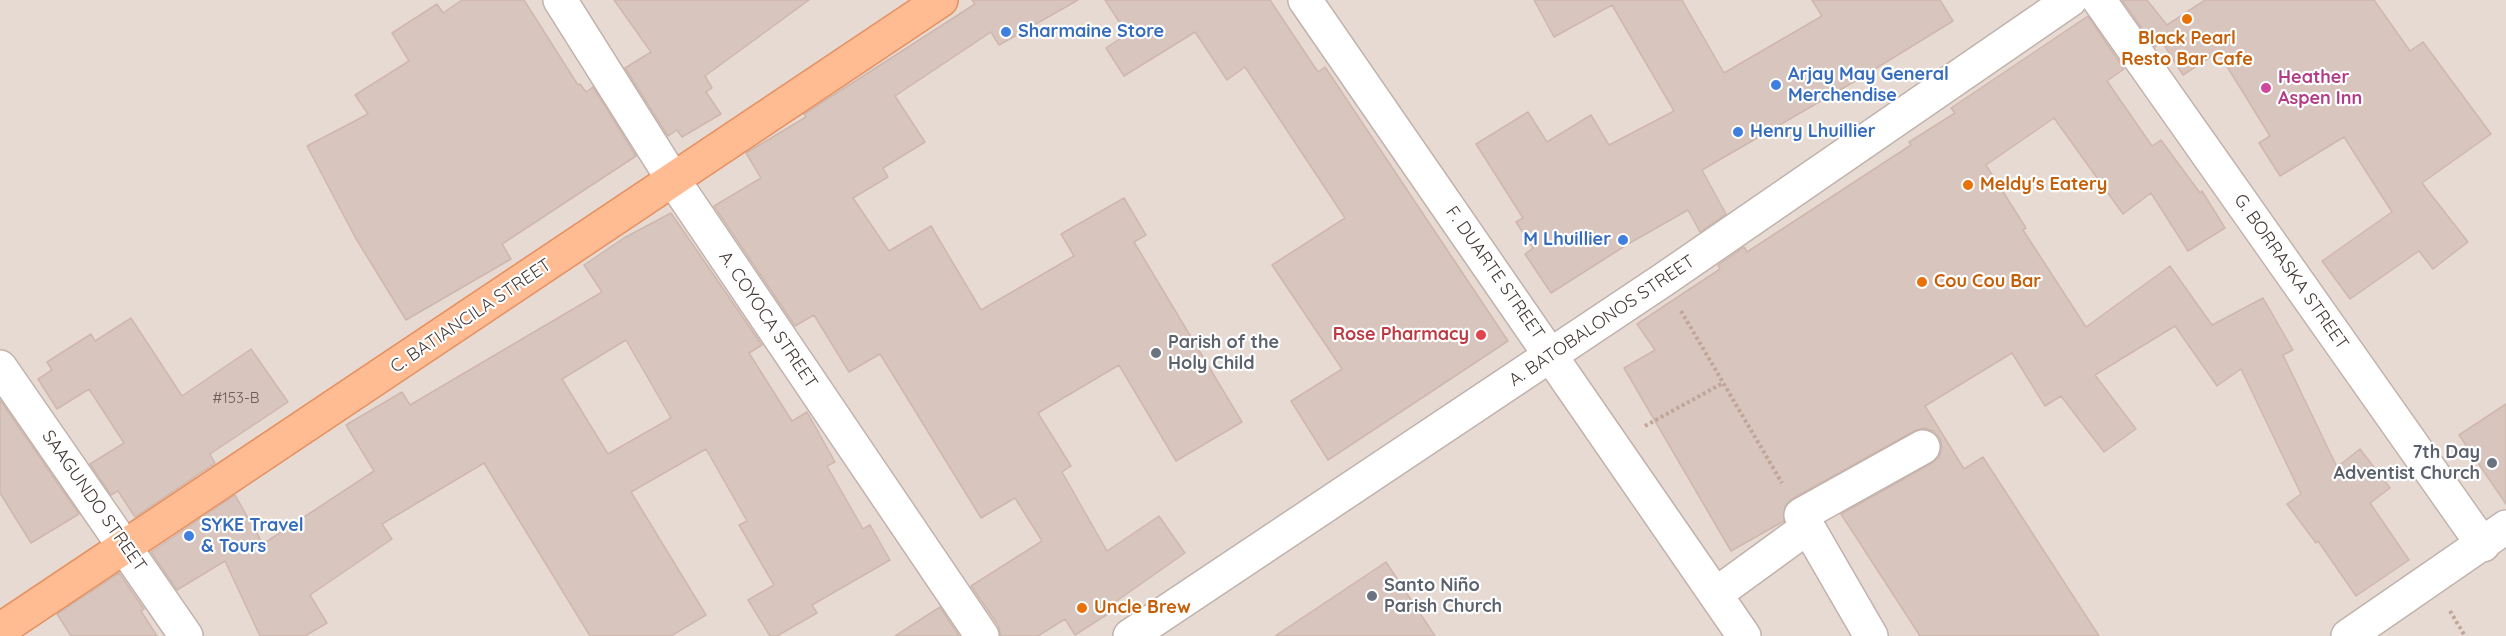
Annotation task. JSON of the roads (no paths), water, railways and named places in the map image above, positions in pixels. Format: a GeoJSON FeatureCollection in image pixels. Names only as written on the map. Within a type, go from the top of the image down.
{"type":"FeatureCollection","features":[{"type":"Feature","properties":{"kind":"main road","name":"C. BATIANCILA STREET"},"geometry":{"type":"LineString","coordinates":[[0,630],[674,181],[941,0]]}},
{"type":"Feature","properties":{"kind":"street","name":"A. COYOCA STREET"},"geometry":{"type":"LineString","coordinates":[[560,0],[674,181],[982,636]]}},
{"type":"Feature","properties":{"kind":"street","name":"F. DUARTE STREET"},"geometry":{"type":"LineString","coordinates":[[1305,0],[1744,636]]}},
{"type":"Feature","properties":{"kind":"street","name":"A. BATOBALONOS STREET"},"geometry":{"type":"LineString","coordinates":[[1130,636],[1663,280],[2070,0]]}},
{"type":"Feature","properties":{"kind":"street","name":"G. BORRASKA STREET"},"geometry":{"type":"LineString","coordinates":[[2099,0],[2494,536]]}},
{"type":"Feature","properties":{"kind":"street","name":"SAAGUNDO STREET"},"geometry":{"type":"LineString","coordinates":[[0,367],[186,636]]}},
{"type":"Feature","properties":{"kind":"street"},"geometry":{"type":"LineString","coordinates":[[1716,594],[1810,516],[1923,447]]}},
{"type":"Feature","properties":{"kind":"street"},"geometry":{"type":"LineString","coordinates":[[1810,516],[1890,636]]}},
{"type":"Feature","properties":{"kind":"street"},"geometry":{"type":"LineString","coordinates":[[2348,636],[2494,536]]}},
{"type":"Feature","properties":{"kind":"place","name":"Black Pearl Resto Bar Cafe"},"geometry":{"type":"Point","coordinates":[2187,19]}},
{"type":"Feature","properties":{"kind":"place","name":"Sharmaine Store"},"geometry":{"type":"Point","coordinates":[1006,32]}},
{"type":"Feature","properties":{"kind":"place","name":"Arjay May General Merchendise"},"geometry":{"type":"Point","coordinates":[1776,85]}},
{"type":"Feature","properties":{"kind":"place","name":"Heather Aspen Inn"},"geometry":{"type":"Point","coordinates":[2266,88]}},
{"type":"Feature","properties":{"kind":"place","name":"Henry Lhuillier"},"geometry":{"type":"Point","coordinates":[1738,132]}},
{"type":"Feature","properties":{"kind":"place","name":"Meldy's Eatery"},"geometry":{"type":"Point","coordinates":[1968,185]}},
{"type":"Feature","properties":{"kind":"place","name":"M Lhuillier"},"geometry":{"type":"Point","coordinates":[1623,240]}},
{"type":"Feature","properties":{"kind":"place","name":"Cou Cou Bar"},"geometry":{"type":"Point","coordinates":[1922,282]}},
{"type":"Feature","properties":{"kind":"place","name":"Rose Pharmacy"},"geometry":{"type":"Point","coordinates":[1481,335]}},
{"type":"Feature","properties":{"kind":"place","name":"Parish of the Holy Child"},"geometry":{"type":"Point","coordinates":[1156,353]}},
{"type":"Feature","properties":{"kind":"place","name":"7th Day Adventist Church"},"geometry":{"type":"Point","coordinates":[2492,463]}},
{"type":"Feature","properties":{"kind":"place","name":"SYKE Travel & Tours"},"geometry":{"type":"Point","coordinates":[189,536]}},
{"type":"Feature","properties":{"kind":"place","name":"Santo Niño Parish Church"},"geometry":{"type":"Point","coordinates":[1372,596]}},
{"type":"Feature","properties":{"kind":"place","name":"Uncle Brew"},"geometry":{"type":"Point","coordinates":[1082,608]}}]}
